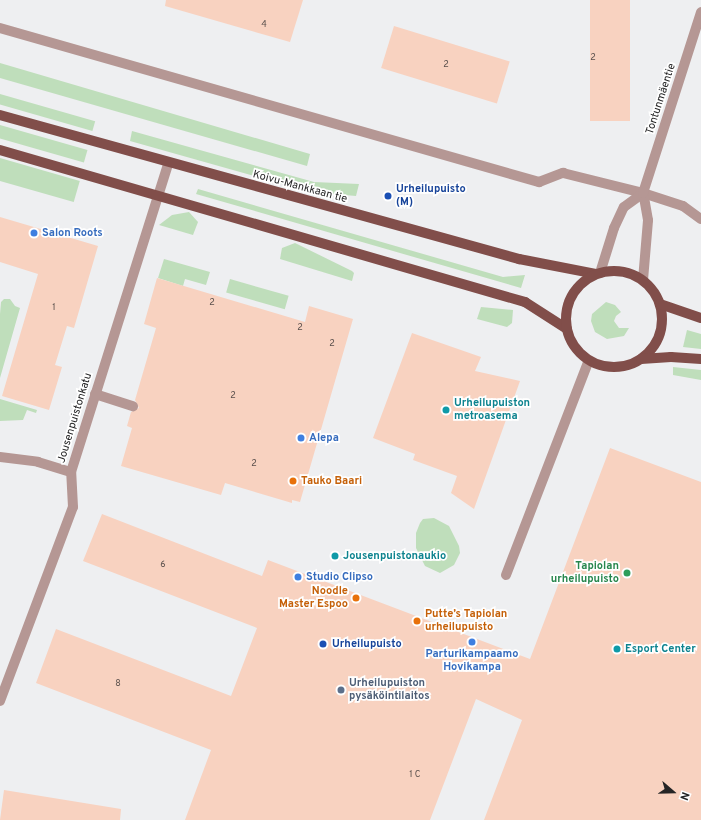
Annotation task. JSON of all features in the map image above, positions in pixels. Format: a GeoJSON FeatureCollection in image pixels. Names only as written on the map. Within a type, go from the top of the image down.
{"type":"FeatureCollection","features":[{"type":"Feature","properties":{"kind":"main road","name":"Koivu-Mankkaan tie"},"geometry":{"type":"LineString","coordinates":[[0,115],[168,164],[519,259],[598,274]]}},
{"type":"Feature","properties":{"kind":"main road"},"geometry":{"type":"LineString","coordinates":[[0,150],[157,194],[525,302],[567,329]]}},
{"type":"Feature","properties":{"kind":"main road"},"geometry":{"type":"LineString","coordinates":[[622,271],[643,280],[654,290],[663,314],[660,335],[652,349],[641,359],[629,365],[615,368],[601,366],[589,360],[575,347],[567,329],[566,318],[572,296],[586,280],[598,274],[622,271]]}},
{"type":"Feature","properties":{"kind":"main road"},"geometry":{"type":"LineString","coordinates":[[660,304],[701,318]]}},
{"type":"Feature","properties":{"kind":"main road"},"geometry":{"type":"LineString","coordinates":[[641,359],[671,357],[701,360]]}},
{"type":"Feature","properties":{"kind":"street","name":"Tontunmäentie"},"geometry":{"type":"LineString","coordinates":[[643,280],[648,220],[643,193],[701,12]]}},
{"type":"Feature","properties":{"kind":"street"},"geometry":{"type":"LineString","coordinates":[[0,28],[539,182],[563,173],[643,193],[683,206],[701,219]]}},
{"type":"Feature","properties":{"kind":"street","name":"Jousenpuistonkatu"},"geometry":{"type":"LineString","coordinates":[[0,701],[73,507],[71,472],[157,194],[168,164]]}},
{"type":"Feature","properties":{"kind":"street"},"geometry":{"type":"LineString","coordinates":[[598,274],[614,228],[624,207],[643,193]]}},
{"type":"Feature","properties":{"kind":"street"},"geometry":{"type":"LineString","coordinates":[[506,575],[589,360]]}},
{"type":"Feature","properties":{"kind":"street"},"geometry":{"type":"LineString","coordinates":[[95,394],[133,406]]}},
{"type":"Feature","properties":{"kind":"street"},"geometry":{"type":"LineString","coordinates":[[0,457],[38,462],[71,472]]}},
{"type":"Feature","properties":{"kind":"green space"},"geometry":{"type":"Polygon","coordinates":[[[0,63],[310,154],[307,166],[0,78],[0,63]]]}},
{"type":"Feature","properties":{"kind":"green space"},"geometry":{"type":"Polygon","coordinates":[[[0,94],[95,121],[92,131],[0,104],[0,94]]]}},
{"type":"Feature","properties":{"kind":"green space"},"geometry":{"type":"Polygon","coordinates":[[[0,125],[87,150],[84,163],[0,139],[0,125]]]}},
{"type":"Feature","properties":{"kind":"green space"},"geometry":{"type":"Polygon","coordinates":[[[132,131],[314,182],[359,184],[356,196],[311,192],[130,141],[132,131]]]}},
{"type":"Feature","properties":{"kind":"green space"},"geometry":{"type":"Polygon","coordinates":[[[0,158],[80,181],[74,202],[0,181],[0,158]]]}},
{"type":"Feature","properties":{"kind":"green space"},"geometry":{"type":"Polygon","coordinates":[[[198,189],[503,277],[525,275],[521,288],[196,194],[198,189]]]}},
{"type":"Feature","properties":{"kind":"green space"},"geometry":{"type":"Polygon","coordinates":[[[189,212],[198,222],[193,235],[159,225],[172,215],[189,212]]]}},
{"type":"Feature","properties":{"kind":"green space"},"geometry":{"type":"Polygon","coordinates":[[[295,243],[352,271],[354,273],[352,281],[280,259],[282,248],[295,243]]]}},
{"type":"Feature","properties":{"kind":"green space"},"geometry":{"type":"Polygon","coordinates":[[[164,259],[210,272],[206,285],[185,279],[183,286],[158,278],[164,259]]]}},
{"type":"Feature","properties":{"kind":"green space"},"geometry":{"type":"Polygon","coordinates":[[[230,279],[289,296],[285,309],[226,292],[230,279]]]}},
{"type":"Feature","properties":{"kind":"green space"},"geometry":{"type":"Polygon","coordinates":[[[4,299],[10,299],[15,306],[20,308],[0,378],[0,314],[1,302],[4,299]]]}},
{"type":"Feature","properties":{"kind":"green space"},"geometry":{"type":"Polygon","coordinates":[[[606,302],[615,305],[621,312],[616,316],[614,321],[619,328],[629,328],[624,336],[607,339],[595,332],[591,321],[592,314],[606,302]]]}},
{"type":"Feature","properties":{"kind":"green space"},"geometry":{"type":"Polygon","coordinates":[[[481,307],[513,310],[512,323],[507,327],[477,319],[481,307]]]}},
{"type":"Feature","properties":{"kind":"green space"},"geometry":{"type":"Polygon","coordinates":[[[687,330],[701,334],[701,349],[683,347],[687,330]]]}},
{"type":"Feature","properties":{"kind":"green space"},"geometry":{"type":"Polygon","coordinates":[[[673,367],[701,370],[701,380],[673,375],[673,367]]]}},
{"type":"Feature","properties":{"kind":"green space"},"geometry":{"type":"Polygon","coordinates":[[[0,399],[37,410],[36,413],[27,410],[23,420],[0,421],[0,399]]]}},
{"type":"Feature","properties":{"kind":"green space"},"geometry":{"type":"Polygon","coordinates":[[[434,518],[449,526],[459,546],[460,553],[454,565],[440,573],[425,566],[416,548],[416,533],[420,523],[423,519],[434,518]]]}},
{"type":"Feature","properties":{"kind":"building"},"geometry":{"type":"Polygon","coordinates":[[[166,0],[303,0],[290,42],[165,6],[166,0]]]}},
{"type":"Feature","properties":{"kind":"building"},"geometry":{"type":"Polygon","coordinates":[[[590,0],[630,0],[630,121],[590,121],[590,0]]]}},
{"type":"Feature","properties":{"kind":"building"},"geometry":{"type":"Polygon","coordinates":[[[394,26],[510,61],[497,103],[381,68],[394,26]]]}},
{"type":"Feature","properties":{"kind":"building"},"geometry":{"type":"Polygon","coordinates":[[[0,217],[98,246],[74,328],[67,326],[55,365],[62,367],[49,410],[2,396],[38,274],[0,262],[0,217]]]}},
{"type":"Feature","properties":{"kind":"building"},"geometry":{"type":"Polygon","coordinates":[[[157,278],[305,322],[309,306],[353,319],[300,502],[292,500],[292,503],[225,483],[221,495],[121,466],[132,428],[127,426],[131,412],[139,408],[135,400],[156,328],[144,324],[157,278]]]}},
{"type":"Feature","properties":{"kind":"building","name":"Urheilupuiston metroasema"},"geometry":{"type":"Polygon","coordinates":[[[412,333],[481,357],[475,371],[520,381],[474,509],[451,493],[457,476],[413,460],[415,454],[373,438],[412,333]]]}},
{"type":"Feature","properties":{"kind":"building"},"geometry":{"type":"Polygon","coordinates":[[[610,448],[701,482],[701,820],[484,820],[522,720],[476,699],[430,820],[185,820],[211,750],[36,683],[56,629],[231,696],[257,628],[83,561],[102,514],[262,576],[268,560],[530,659],[610,448]]]}},
{"type":"Feature","properties":{"kind":"building"},"geometry":{"type":"Polygon","coordinates":[[[4,790],[121,809],[120,820],[0,820],[4,790]]]}},
{"type":"Feature","properties":{"kind":"place","name":"Urheilupuisto (M)"},"geometry":{"type":"Point","coordinates":[388,196]}},
{"type":"Feature","properties":{"kind":"place","name":"Salon Roots"},"geometry":{"type":"Point","coordinates":[34,233]}},
{"type":"Feature","properties":{"kind":"place","name":"Urheilupuiston metroasema"},"geometry":{"type":"Point","coordinates":[446,410]}},
{"type":"Feature","properties":{"kind":"place","name":"Alepa"},"geometry":{"type":"Point","coordinates":[301,438]}},
{"type":"Feature","properties":{"kind":"place","name":"Tauko Baari"},"geometry":{"type":"Point","coordinates":[293,481]}},
{"type":"Feature","properties":{"kind":"place","name":"Jousenpuistonaukio"},"geometry":{"type":"Point","coordinates":[335,556]}},
{"type":"Feature","properties":{"kind":"place","name":"Tapiolan urheilupuisto"},"geometry":{"type":"Point","coordinates":[627,573]}},
{"type":"Feature","properties":{"kind":"place","name":"Studio Clipso"},"geometry":{"type":"Point","coordinates":[298,577]}},
{"type":"Feature","properties":{"kind":"place","name":"Noodle Master Espoo"},"geometry":{"type":"Point","coordinates":[356,598]}},
{"type":"Feature","properties":{"kind":"place","name":"Putte’s Tapiolan urheilupuisto"},"geometry":{"type":"Point","coordinates":[417,621]}},
{"type":"Feature","properties":{"kind":"place","name":"Parturikampaamo Hovikampa"},"geometry":{"type":"Point","coordinates":[472,642]}},
{"type":"Feature","properties":{"kind":"place","name":"Urheilupuisto"},"geometry":{"type":"Point","coordinates":[323,644]}},
{"type":"Feature","properties":{"kind":"place","name":"Esport Center"},"geometry":{"type":"Point","coordinates":[617,649]}},
{"type":"Feature","properties":{"kind":"place","name":"Urheilupuiston pysäköintilaitos"},"geometry":{"type":"Point","coordinates":[341,690]}}]}
